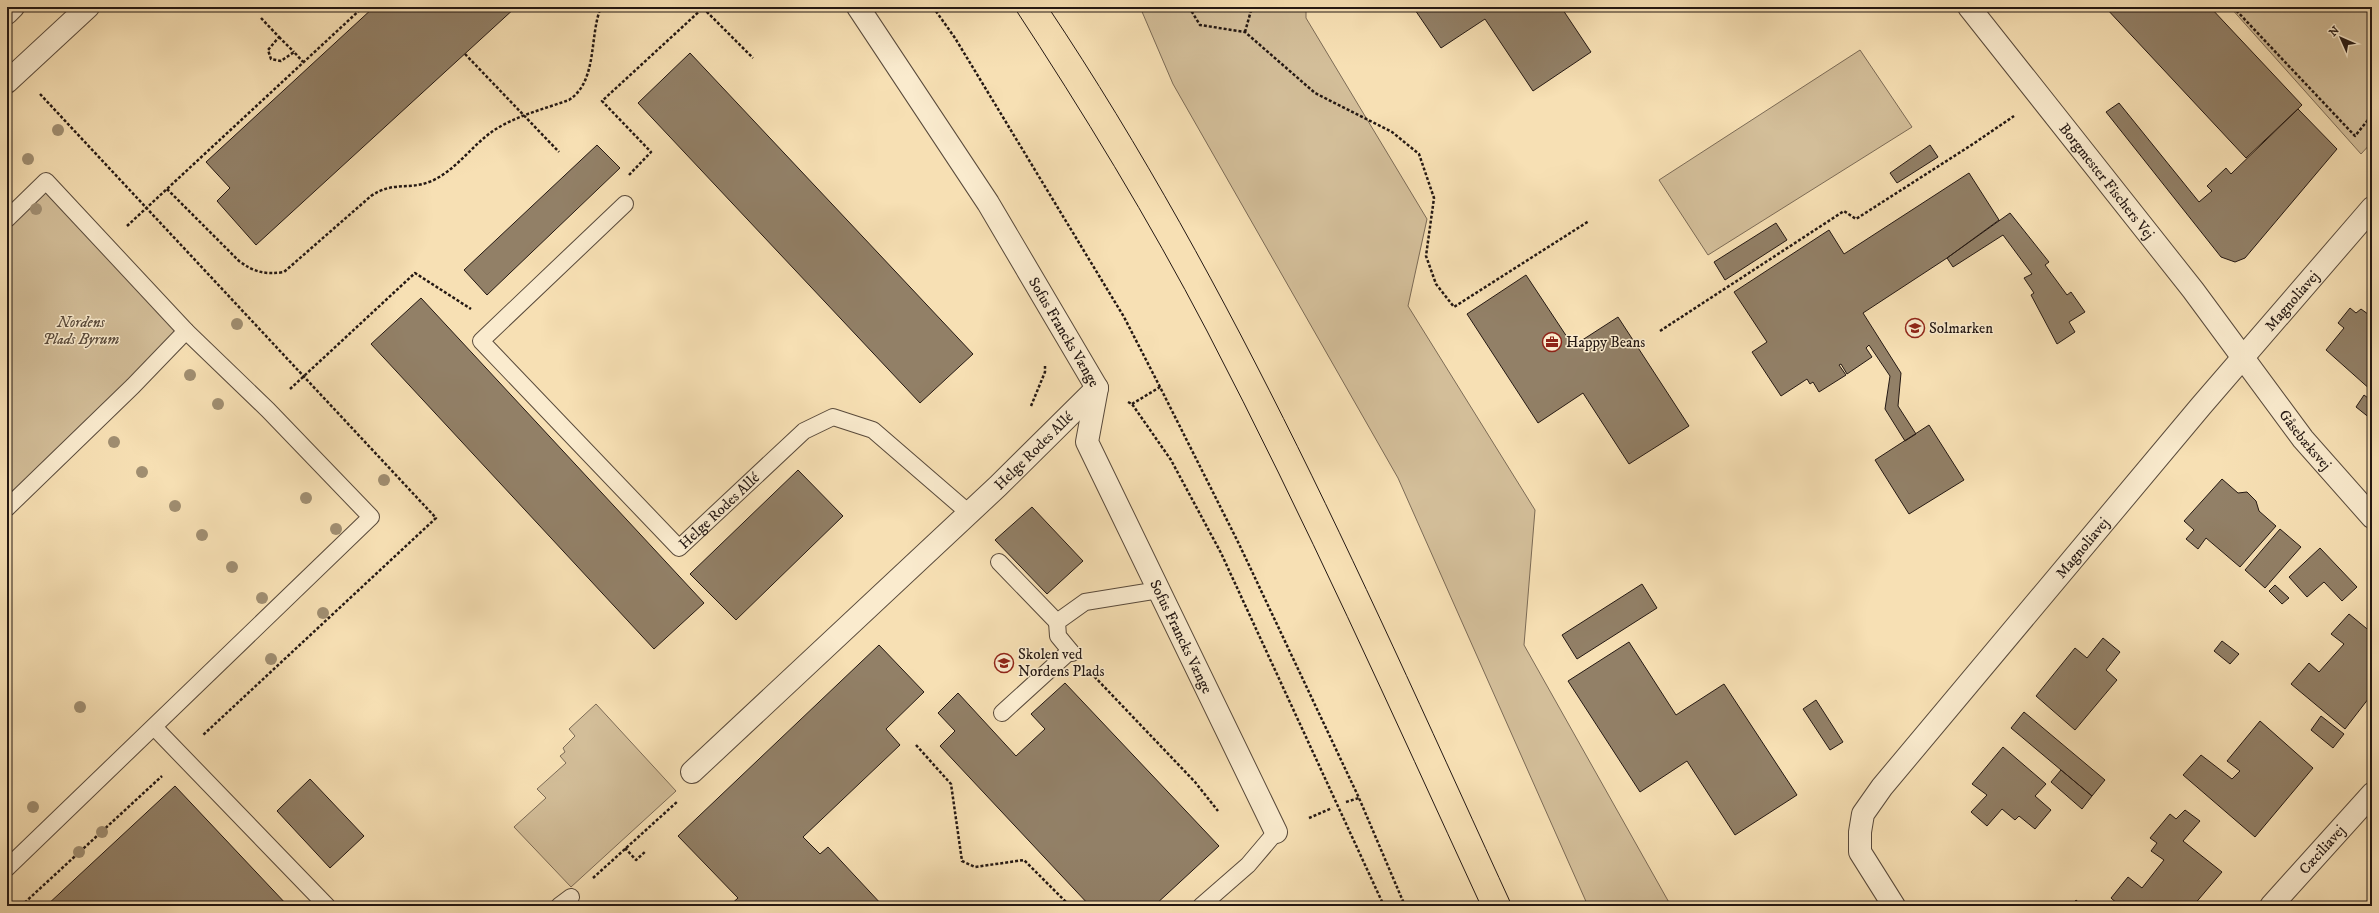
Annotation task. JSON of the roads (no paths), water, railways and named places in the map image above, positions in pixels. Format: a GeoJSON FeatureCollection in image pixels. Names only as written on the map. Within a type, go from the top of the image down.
{"type":"FeatureCollection","features":[{"type":"Feature","properties":{"kind":"street"},"geometry":{"type":"LineString","coordinates":[[7,13],[13,7]]}},
{"type":"Feature","properties":{"kind":"street"},"geometry":{"type":"LineString","coordinates":[[13,77],[88,7]]}},
{"type":"Feature","properties":{"kind":"street","name":"Sofus Francks Vænge"},"geometry":{"type":"LineString","coordinates":[[858,7],[988,203],[1097,388],[1088,442],[1276,832]]}},
{"type":"Feature","properties":{"kind":"street","name":"Borgmester Fischers Vej"},"geometry":{"type":"LineString","coordinates":[[1969,7],[2193,290],[2242,358]]}},
{"type":"Feature","properties":{"kind":"street","name":"Magnoliavej"},"geometry":{"type":"LineString","coordinates":[[1894,906],[1860,852],[1860,832],[1863,814],[1882,787],[2242,358],[2372,208]]}},
{"type":"Feature","properties":{"kind":"street","name":"Gåsebæksvej"},"geometry":{"type":"LineString","coordinates":[[2242,358],[2303,439],[2372,517]]}},
{"type":"Feature","properties":{"kind":"street","name":"Helge Rodes Allé"},"geometry":{"type":"LineString","coordinates":[[692,772],[969,513],[1097,388]]}},
{"type":"Feature","properties":{"kind":"street","name":"Cæciliavej"},"geometry":{"type":"LineString","coordinates":[[2271,906],[2372,794]]}},
{"type":"Feature","properties":{"kind":"lane"},"geometry":{"type":"LineString","coordinates":[[7,219],[46,181],[108,245],[186,331],[268,410],[371,517],[7,868]]}},
{"type":"Feature","properties":{"kind":"lane","name":"Helge Rodes Allé"},"geometry":{"type":"LineString","coordinates":[[625,204],[481,341],[679,548],[804,431],[834,417],[873,430],[969,513]]}},
{"type":"Feature","properties":{"kind":"lane"},"geometry":{"type":"LineString","coordinates":[[7,508],[133,386],[186,331]]}},
{"type":"Feature","properties":{"kind":"lane"},"geometry":{"type":"LineString","coordinates":[[999,562],[1057,622],[1058,636],[1071,652],[1002,713]]}},
{"type":"Feature","properties":{"kind":"lane"},"geometry":{"type":"LineString","coordinates":[[1057,622],[1085,602],[1159,590]]}},
{"type":"Feature","properties":{"kind":"lane"},"geometry":{"type":"LineString","coordinates":[[154,727],[327,906]]}},
{"type":"Feature","properties":{"kind":"lane"},"geometry":{"type":"LineString","coordinates":[[1201,906],[1248,865],[1276,832]]}},
{"type":"Feature","properties":{"kind":"tram line"},"geometry":{"type":"LineString","coordinates":[[1014,7],[1065,86],[1139,207],[1207,331],[1279,473],[1481,906]]}},
{"type":"Feature","properties":{"kind":"tram line"},"geometry":{"type":"LineString","coordinates":[[1048,7],[1116,114],[1180,223],[1240,334],[1298,447],[1353,561],[1512,906]]}},
{"type":"Feature","properties":{"kind":"place","name":"Solmarken"},"geometry":{"type":"Point","coordinates":[1915,328]}},
{"type":"Feature","properties":{"kind":"place","name":"Happy Beans"},"geometry":{"type":"Point","coordinates":[1552,342]}},
{"type":"Feature","properties":{"kind":"place","name":"Skolen ved Nordens Plads"},"geometry":{"type":"Point","coordinates":[1004,663]}},
{"type":"Feature","properties":{"kind":"park label","name":"Nordens Plads Byrum"},"geometry":{"type":"Point","coordinates":[81,330]}}]}
